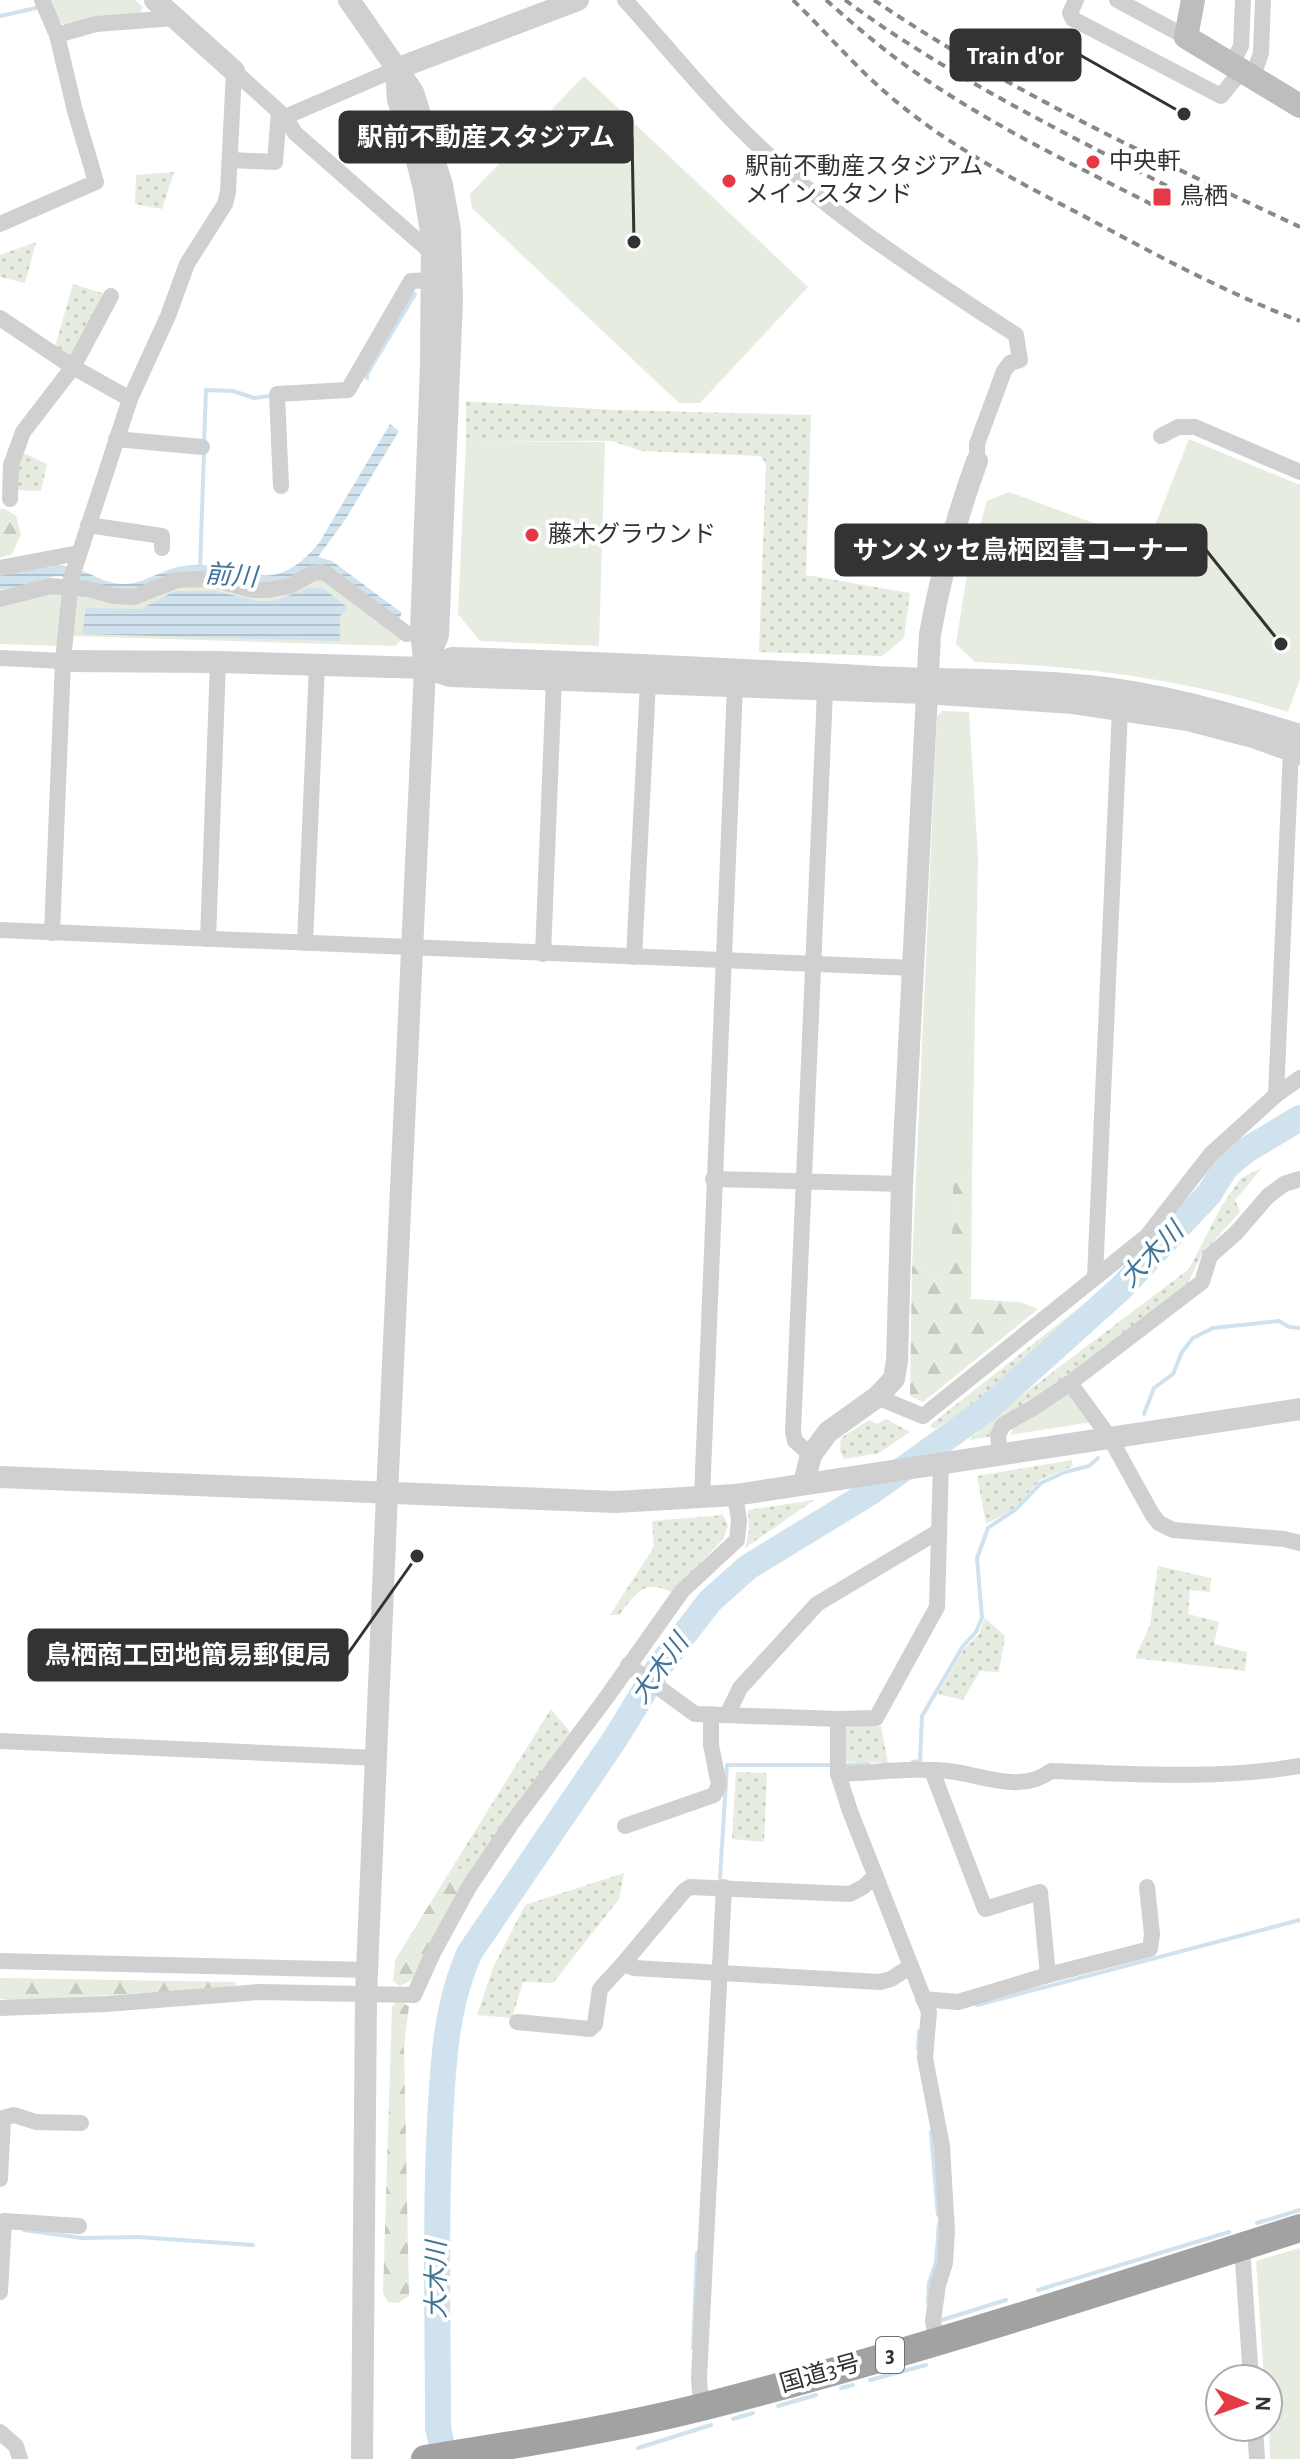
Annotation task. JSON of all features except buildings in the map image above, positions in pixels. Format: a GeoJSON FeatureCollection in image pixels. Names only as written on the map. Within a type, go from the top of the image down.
{"type":"FeatureCollection","features":[{"type":"Feature","properties":{"kind":"highway","name":"国道3号"},"geometry":{"type":"LineString","coordinates":[[425,2459],[617,2426],[709,2405],[937,2342],[1300,2228]]}},
{"type":"Feature","properties":{"kind":"main road"},"geometry":{"type":"LineString","coordinates":[[1193,0],[1186,37],[1300,106]]}},
{"type":"Feature","properties":{"kind":"street"},"geometry":{"type":"LineString","coordinates":[[0,224],[96,182],[57,35],[42,0]]}},
{"type":"Feature","properties":{"kind":"street"},"geometry":{"type":"LineString","coordinates":[[155,0],[282,114],[295,133],[433,254]]}},
{"type":"Feature","properties":{"kind":"street"},"geometry":{"type":"LineString","coordinates":[[349,0],[413,92],[442,185],[450,230],[452,300],[438,635],[425,668]]}},
{"type":"Feature","properties":{"kind":"street"},"geometry":{"type":"LineString","coordinates":[[282,114],[578,0]]}},
{"type":"Feature","properties":{"kind":"street"},"geometry":{"type":"LineString","coordinates":[[625,0],[739,127],[809,190],[882,248],[1016,335],[1020,360],[1010,363],[1004,371],[977,444],[977,461],[941,574],[930,634],[894,1379],[877,1397],[828,1432],[811,1455],[804,1483]]}},
{"type":"Feature","properties":{"kind":"street"},"geometry":{"type":"LineString","coordinates":[[1076,0],[1070,13],[1073,19],[1221,96],[1261,53],[1263,0]]}},
{"type":"Feature","properties":{"kind":"street"},"geometry":{"type":"LineString","coordinates":[[1117,0],[1186,37]]}},
{"type":"Feature","properties":{"kind":"street"},"geometry":{"type":"LineString","coordinates":[[1243,0],[1243,70]]}},
{"type":"Feature","properties":{"kind":"street"},"geometry":{"type":"LineString","coordinates":[[57,35],[96,24],[174,18]]}},
{"type":"Feature","properties":{"kind":"street"},"geometry":{"type":"LineString","coordinates":[[362,2459],[366,1995],[425,668],[421,632],[433,280],[432,238],[424,189],[398,100],[396,69]]}},
{"type":"Feature","properties":{"kind":"street"},"geometry":{"type":"LineString","coordinates":[[52,933],[63,661],[73,572],[130,399],[168,316],[187,264],[225,204],[231,160],[234,71]]}},
{"type":"Feature","properties":{"kind":"street"},"geometry":{"type":"LineString","coordinates":[[231,160],[275,162],[282,114]]}},
{"type":"Feature","properties":{"kind":"street"},"geometry":{"type":"LineString","coordinates":[[281,486],[277,394],[348,390],[411,281],[433,280]]}},
{"type":"Feature","properties":{"kind":"street"},"geometry":{"type":"LineString","coordinates":[[10,499],[11,465],[23,432],[73,367],[111,296]]}},
{"type":"Feature","properties":{"kind":"street"},"geometry":{"type":"LineString","coordinates":[[0,318],[73,367],[130,399]]}},
{"type":"Feature","properties":{"kind":"street"},"geometry":{"type":"LineString","coordinates":[[1161,436],[1178,427],[1195,427],[1300,472]]}},
{"type":"Feature","properties":{"kind":"street"},"geometry":{"type":"LineString","coordinates":[[116,439],[202,447]]}},
{"type":"Feature","properties":{"kind":"street"},"geometry":{"type":"LineString","coordinates":[[88,525],[162,536],[162,548]]}},
{"type":"Feature","properties":{"kind":"street"},"geometry":{"type":"LineString","coordinates":[[0,568],[73,572],[88,589],[114,596],[134,597],[177,580],[215,580],[253,590],[268,590],[290,586],[320,572],[327,574],[407,634]]}},
{"type":"Feature","properties":{"kind":"street"},"geometry":{"type":"LineString","coordinates":[[0,599],[51,586],[73,572]]}},
{"type":"Feature","properties":{"kind":"street"},"geometry":{"type":"LineString","coordinates":[[0,658],[425,668],[450,676],[825,691],[1012,679],[1091,686],[1166,698],[1228,713],[1297,747]]}},
{"type":"Feature","properties":{"kind":"street"},"geometry":{"type":"LineString","coordinates":[[425,668],[452,658],[714,667],[926,686],[1188,720],[1297,747]]}},
{"type":"Feature","properties":{"kind":"street"},"geometry":{"type":"LineString","coordinates":[[208,939],[218,662]]}},
{"type":"Feature","properties":{"kind":"street"},"geometry":{"type":"LineString","coordinates":[[305,943],[317,665]]}},
{"type":"Feature","properties":{"kind":"street"},"geometry":{"type":"LineString","coordinates":[[543,954],[554,679]]}},
{"type":"Feature","properties":{"kind":"street"},"geometry":{"type":"LineString","coordinates":[[634,957],[648,683]]}},
{"type":"Feature","properties":{"kind":"street"},"geometry":{"type":"LineString","coordinates":[[702,1497],[735,686]]}},
{"type":"Feature","properties":{"kind":"street"},"geometry":{"type":"LineString","coordinates":[[811,1455],[795,1441],[793,1432],[825,691]]}},
{"type":"Feature","properties":{"kind":"street"},"geometry":{"type":"LineString","coordinates":[[1095,1277],[1120,709]]}},
{"type":"Feature","properties":{"kind":"street"},"geometry":{"type":"LineString","coordinates":[[1276,1095],[1297,747]]}},
{"type":"Feature","properties":{"kind":"street"},"geometry":{"type":"LineString","coordinates":[[0,930],[914,968]]}},
{"type":"Feature","properties":{"kind":"street"},"geometry":{"type":"LineString","coordinates":[[877,1397],[923,1416],[1147,1236],[1211,1154],[1276,1095],[1300,1078]]}},
{"type":"Feature","properties":{"kind":"street"},"geometry":{"type":"LineString","coordinates":[[713,1179],[902,1184]]}},
{"type":"Feature","properties":{"kind":"street"},"geometry":{"type":"LineString","coordinates":[[1000,1454],[998,1435],[1003,1425],[1070,1383],[1202,1282],[1210,1256],[1236,1233],[1268,1196],[1284,1184],[1300,1179]]}},
{"type":"Feature","properties":{"kind":"street"},"geometry":{"type":"LineString","coordinates":[[1070,1383],[1110,1438],[1159,1523],[1173,1530],[1300,1543]]}},
{"type":"Feature","properties":{"kind":"street"},"geometry":{"type":"LineString","coordinates":[[0,1477],[616,1502],[735,1495],[1300,1409]]}},
{"type":"Feature","properties":{"kind":"street"},"geometry":{"type":"LineString","coordinates":[[631,1667],[695,1714],[873,1720],[937,1607],[941,1462]]}},
{"type":"Feature","properties":{"kind":"street"},"geometry":{"type":"LineString","coordinates":[[0,2008],[75,2006],[260,1992],[414,1995],[469,1887],[512,1823],[631,1667],[682,1591],[737,1540],[739,1520],[735,1495]]}},
{"type":"Feature","properties":{"kind":"street"},"geometry":{"type":"LineString","coordinates":[[625,1826],[714,1795],[719,1785],[711,1745],[719,1715],[740,1688],[817,1604],[939,1531]]}},
{"type":"Feature","properties":{"kind":"street"},"geometry":{"type":"LineString","coordinates":[[838,1719],[838,1774],[929,2012],[925,2058],[942,2146],[947,2232],[945,2263],[933,2321],[937,2342]]}},
{"type":"Feature","properties":{"kind":"street"},"geometry":{"type":"LineString","coordinates":[[0,1741],[378,1758]]}},
{"type":"Feature","properties":{"kind":"street"},"geometry":{"type":"LineString","coordinates":[[838,1774],[950,1771],[998,1782],[1033,1781],[1051,1771],[1202,1774],[1272,1771],[1300,1766]]}},
{"type":"Feature","properties":{"kind":"street"},"geometry":{"type":"LineString","coordinates":[[932,1771],[985,1909],[1040,1892],[1048,1975]]}},
{"type":"Feature","properties":{"kind":"street"},"geometry":{"type":"LineString","coordinates":[[517,2022],[590,2029],[595,2024],[600,1989],[684,1891],[696,1886],[850,1894],[876,1876]]}},
{"type":"Feature","properties":{"kind":"street"},"geometry":{"type":"LineString","coordinates":[[709,2405],[700,2392],[699,2378],[724,1887]]}},
{"type":"Feature","properties":{"kind":"street"},"geometry":{"type":"LineString","coordinates":[[923,1999],[958,2002],[1150,1949],[1152,1934],[1147,1887]]}},
{"type":"Feature","properties":{"kind":"street"},"geometry":{"type":"LineString","coordinates":[[0,1961],[368,1970]]}},
{"type":"Feature","properties":{"kind":"street"},"geometry":{"type":"LineString","coordinates":[[623,1964],[634,1968],[880,1982],[911,1966]]}},
{"type":"Feature","properties":{"kind":"street"},"geometry":{"type":"LineString","coordinates":[[0,2179],[3,2118],[14,2115],[36,2122],[81,2123]]}},
{"type":"Feature","properties":{"kind":"street"},"geometry":{"type":"LineString","coordinates":[[0,2292],[2,2221],[79,2226]]}},
{"type":"Feature","properties":{"kind":"street"},"geometry":{"type":"LineString","coordinates":[[1242,2247],[1250,2363]]}},
{"type":"Feature","properties":{"kind":"street"},"geometry":{"type":"LineString","coordinates":[[0,2432],[16,2446],[20,2459]]}},
{"type":"Feature","properties":{"kind":"green space"},"geometry":{"type":"Polygon","coordinates":[[[49,0],[135,0],[143,7],[140,13],[65,25],[57,21],[49,0]]]}},
{"type":"Feature","properties":{"kind":"green space"},"geometry":{"type":"Polygon","coordinates":[[[584,76],[808,287],[700,403],[679,403],[472,208],[470,194],[584,76]]]}},
{"type":"Feature","properties":{"kind":"green space"},"geometry":{"type":"Polygon","coordinates":[[[174,172],[162,209],[135,204],[136,175],[174,172]]]}},
{"type":"Feature","properties":{"kind":"green space"},"geometry":{"type":"Polygon","coordinates":[[[36,242],[25,283],[0,277],[0,255],[36,242]]]}},
{"type":"Feature","properties":{"kind":"green space"},"geometry":{"type":"Polygon","coordinates":[[[73,284],[108,295],[71,359],[55,347],[73,284]]]}},
{"type":"Feature","properties":{"kind":"green space"},"geometry":{"type":"Polygon","coordinates":[[[466,401],[614,410],[811,415],[806,575],[910,593],[904,638],[882,656],[759,652],[766,464],[761,456],[642,451],[612,441],[466,441],[466,401]]]}},
{"type":"Feature","properties":{"kind":"green space"},"geometry":{"type":"Polygon","coordinates":[[[1189,439],[1300,485],[1300,679],[1288,712],[1211,691],[1133,676],[975,662],[956,644],[968,568],[987,501],[1009,492],[1148,543],[1189,439]]]}},
{"type":"Feature","properties":{"kind":"green space","name":"藤木グラウンド"},"geometry":{"type":"Polygon","coordinates":[[[466,441],[605,442],[599,646],[480,641],[458,614],[466,441]]]}},
{"type":"Feature","properties":{"kind":"green space"},"geometry":{"type":"Polygon","coordinates":[[[21,452],[47,464],[41,491],[15,490],[21,452]]]}},
{"type":"Feature","properties":{"kind":"green space"},"geometry":{"type":"Polygon","coordinates":[[[0,509],[16,516],[21,534],[12,554],[0,558],[0,509]]]}},
{"type":"Feature","properties":{"kind":"green space"},"geometry":{"type":"Polygon","coordinates":[[[319,576],[403,638],[395,646],[70,636],[72,594],[319,576]]]}},
{"type":"Feature","properties":{"kind":"green space"},"geometry":{"type":"Polygon","coordinates":[[[44,593],[61,594],[59,646],[0,644],[0,603],[44,593]]]}},
{"type":"Feature","properties":{"kind":"green space"},"geometry":{"type":"Polygon","coordinates":[[[942,711],[969,712],[978,857],[972,1174],[953,1182],[952,1266],[941,1276],[912,1266],[937,716],[942,711]]]}},
{"type":"Feature","properties":{"kind":"green space"},"geometry":{"type":"Polygon","coordinates":[[[1262,1168],[1235,1200],[1240,1212],[1201,1255],[1186,1288],[1033,1402],[997,1422],[989,1437],[969,1440],[996,1415],[1189,1269],[1221,1207],[1241,1178],[1262,1168]]]}},
{"type":"Feature","properties":{"kind":"green space"},"geometry":{"type":"Polygon","coordinates":[[[972,1174],[971,1299],[1020,1302],[1038,1309],[923,1402],[910,1396],[912,1266],[941,1276],[951,1266],[953,1182],[972,1174]]]}},
{"type":"Feature","properties":{"kind":"green space"},"geometry":{"type":"Polygon","coordinates":[[[1108,1285],[973,1405],[935,1429],[930,1425],[1108,1285]]]}},
{"type":"Feature","properties":{"kind":"green space"},"geometry":{"type":"Polygon","coordinates":[[[1068,1390],[1092,1422],[1010,1435],[1014,1427],[1068,1390]]]}},
{"type":"Feature","properties":{"kind":"green space"},"geometry":{"type":"Polygon","coordinates":[[[886,1419],[910,1432],[879,1453],[844,1459],[840,1451],[841,1438],[869,1420],[877,1424],[886,1419]]]}},
{"type":"Feature","properties":{"kind":"green space"},"geometry":{"type":"Polygon","coordinates":[[[1072,1460],[1073,1466],[1040,1480],[1013,1509],[986,1524],[977,1476],[1072,1460]]]}},
{"type":"Feature","properties":{"kind":"green space"},"geometry":{"type":"Polygon","coordinates":[[[814,1500],[745,1548],[749,1531],[748,1510],[814,1500]]]}},
{"type":"Feature","properties":{"kind":"green space"},"geometry":{"type":"Polygon","coordinates":[[[723,1515],[728,1526],[723,1539],[672,1592],[653,1587],[641,1590],[619,1615],[610,1615],[654,1547],[652,1521],[723,1515]]]}},
{"type":"Feature","properties":{"kind":"green space"},"geometry":{"type":"Polygon","coordinates":[[[1158,1566],[1211,1578],[1210,1592],[1190,1590],[1188,1614],[1219,1622],[1214,1644],[1247,1652],[1245,1671],[1135,1658],[1150,1625],[1158,1566]]]}},
{"type":"Feature","properties":{"kind":"green space"},"geometry":{"type":"Polygon","coordinates":[[[985,1618],[1005,1636],[999,1672],[980,1671],[963,1700],[938,1694],[964,1649],[979,1634],[985,1618]]]}},
{"type":"Feature","properties":{"kind":"green space"},"geometry":{"type":"Polygon","coordinates":[[[551,1709],[570,1732],[467,1879],[462,1869],[452,1868],[551,1709]]]}},
{"type":"Feature","properties":{"kind":"green space"},"geometry":{"type":"Polygon","coordinates":[[[850,1726],[881,1726],[888,1763],[845,1762],[844,1730],[850,1726]]]}},
{"type":"Feature","properties":{"kind":"green space"},"geometry":{"type":"Polygon","coordinates":[[[736,1772],[767,1773],[764,1842],[732,1839],[736,1772]]]}},
{"type":"Feature","properties":{"kind":"green space"},"geometry":{"type":"Polygon","coordinates":[[[452,1868],[462,1869],[467,1879],[412,1980],[400,1986],[393,1981],[395,1960],[452,1868]]]}},
{"type":"Feature","properties":{"kind":"green space"},"geometry":{"type":"Polygon","coordinates":[[[624,1873],[619,1899],[553,1983],[523,1982],[512,2018],[477,2015],[493,1968],[525,1905],[624,1873]]]}},
{"type":"Feature","properties":{"kind":"green space"},"geometry":{"type":"Polygon","coordinates":[[[0,1978],[236,1982],[235,1988],[19,2000],[0,1999],[0,1978]]]}},
{"type":"Feature","properties":{"kind":"green space"},"geometry":{"type":"Polygon","coordinates":[[[398,2001],[409,2006],[404,2047],[409,2296],[398,2303],[388,2302],[383,2293],[392,2006],[398,2001]]]}},
{"type":"Feature","properties":{"kind":"green space"},"geometry":{"type":"Polygon","coordinates":[[[1300,2248],[1300,2459],[1270,2459],[1270,2443],[1284,2443],[1284,2363],[1263,2363],[1256,2261],[1300,2248]]]}},
{"type":"Feature","properties":{"kind":"water","name":"前川"},"geometry":{"type":"Polygon","coordinates":[[[390,424],[399,431],[345,520],[318,557],[332,561],[402,613],[399,619],[327,566],[273,586],[213,575],[134,593],[59,576],[0,590],[0,574],[48,563],[49,567],[69,566],[106,581],[125,584],[184,566],[223,568],[255,575],[285,571],[301,561],[319,543],[390,424]]]}},
{"type":"Feature","properties":{"kind":"water"},"geometry":{"type":"Polygon","coordinates":[[[309,588],[323,588],[348,608],[340,616],[340,641],[82,634],[86,608],[141,609],[175,591],[215,591],[258,601],[274,601],[309,588]]]}},
{"type":"Feature","properties":{"kind":"waterway"},"geometry":{"type":"LineString","coordinates":[[0,16],[36,8]]}},
{"type":"Feature","properties":{"kind":"waterway"},"geometry":{"type":"LineString","coordinates":[[367,378],[415,294]]}},
{"type":"Feature","properties":{"kind":"waterway"},"geometry":{"type":"LineString","coordinates":[[204,443],[206,390],[233,391],[254,398],[269,396]]}},
{"type":"Feature","properties":{"kind":"waterway","name":"前川"},"geometry":{"type":"LineString","coordinates":[[200,570],[204,452]]}},
{"type":"Feature","properties":{"kind":"waterway","name":"大木川"},"geometry":{"type":"LineString","coordinates":[[445,2459],[438,2428],[440,2121],[444,2056],[451,2013],[470,1952],[615,1739],[659,1667],[710,1601],[748,1567],[871,1492],[987,1409],[1121,1288],[1209,1194],[1226,1167],[1245,1151],[1300,1118]]}},
{"type":"Feature","properties":{"kind":"waterway"},"geometry":{"type":"LineString","coordinates":[[1144,1414],[1154,1388],[1173,1374],[1182,1352],[1193,1338],[1213,1328],[1279,1321],[1289,1327],[1300,1328]]}},
{"type":"Feature","properties":{"kind":"waterway"},"geometry":{"type":"LineString","coordinates":[[913,1762],[920,1761],[922,1716],[982,1618],[977,1558],[988,1528],[1016,1509],[1041,1483],[1089,1466],[1098,1458]]}},
{"type":"Feature","properties":{"kind":"waterway"},"geometry":{"type":"LineString","coordinates":[[847,1765],[868,1764]]}},
{"type":"Feature","properties":{"kind":"waterway"},"geometry":{"type":"LineString","coordinates":[[720,1878],[727,1765],[830,1765]]}},
{"type":"Feature","properties":{"kind":"waterway"},"geometry":{"type":"LineString","coordinates":[[977,2005],[1300,1920]]}},
{"type":"Feature","properties":{"kind":"waterway"},"geometry":{"type":"LineString","coordinates":[[918,2049],[919,2031]]}},
{"type":"Feature","properties":{"kind":"waterway"},"geometry":{"type":"LineString","coordinates":[[931,2132],[938,2215]]}},
{"type":"Feature","properties":{"kind":"waterway"},"geometry":{"type":"LineString","coordinates":[[1257,2223],[1300,2210]]}},
{"type":"Feature","properties":{"kind":"waterway"},"geometry":{"type":"LineString","coordinates":[[928,2302],[939,2224]]}},
{"type":"Feature","properties":{"kind":"waterway"},"geometry":{"type":"LineString","coordinates":[[24,2230],[82,2238],[138,2237],[253,2245]]}},
{"type":"Feature","properties":{"kind":"waterway"},"geometry":{"type":"LineString","coordinates":[[1038,2290],[1229,2232]]}},
{"type":"Feature","properties":{"kind":"waterway"},"geometry":{"type":"LineString","coordinates":[[693,2348],[697,2253]]}},
{"type":"Feature","properties":{"kind":"waterway"},"geometry":{"type":"LineString","coordinates":[[942,2320],[1006,2300]]}},
{"type":"Feature","properties":{"kind":"waterway"},"geometry":{"type":"LineString","coordinates":[[870,2380],[926,2365]]}},
{"type":"Feature","properties":{"kind":"waterway"},"geometry":{"type":"LineString","coordinates":[[841,2388],[853,2385]]}},
{"type":"Feature","properties":{"kind":"waterway"},"geometry":{"type":"LineString","coordinates":[[778,2406],[816,2395]]}},
{"type":"Feature","properties":{"kind":"waterway"},"geometry":{"type":"LineString","coordinates":[[733,2419],[753,2413]]}},
{"type":"Feature","properties":{"kind":"waterway"},"geometry":{"type":"LineString","coordinates":[[638,2448],[711,2425]]}},
{"type":"Feature","properties":{"kind":"railway"},"geometry":{"type":"LineString","coordinates":[[793,0],[879,86],[964,150],[1169,261],[1300,321]]}},
{"type":"Feature","properties":{"kind":"railway"},"geometry":{"type":"LineString","coordinates":[[826,0],[891,55],[962,103],[1026,140],[1157,207]]}},
{"type":"Feature","properties":{"kind":"railway"},"geometry":{"type":"LineString","coordinates":[[845,0],[962,76],[1167,186]]}},
{"type":"Feature","properties":{"kind":"railway"},"geometry":{"type":"LineString","coordinates":[[874,0],[1029,94],[1300,227]]}},
{"type":"Feature","properties":{"kind":"place","name":"Train d'or"},"geometry":{"type":"Point","coordinates":[1184,114]}},
{"type":"Feature","properties":{"kind":"place","name":"中央軒"},"geometry":{"type":"Point","coordinates":[1093,162]}},
{"type":"Feature","properties":{"kind":"place","name":"駅前不動産スタジアム メインスタンド"},"geometry":{"type":"Point","coordinates":[729,181]}},
{"type":"Feature","properties":{"kind":"place","name":"鳥栖"},"geometry":{"type":"Point","coordinates":[1162,197]}},
{"type":"Feature","properties":{"kind":"place","name":"駅前不動産スタジアム"},"geometry":{"type":"Point","coordinates":[634,242]}},
{"type":"Feature","properties":{"kind":"place","name":"藤木グラウンド"},"geometry":{"type":"Point","coordinates":[532,535]}},
{"type":"Feature","properties":{"kind":"place","name":"サンメッセ鳥栖図書コーナー"},"geometry":{"type":"Point","coordinates":[1281,644]}},
{"type":"Feature","properties":{"kind":"place","name":"鳥栖商工団地簡易郵便局"},"geometry":{"type":"Point","coordinates":[417,1556]}}]}
